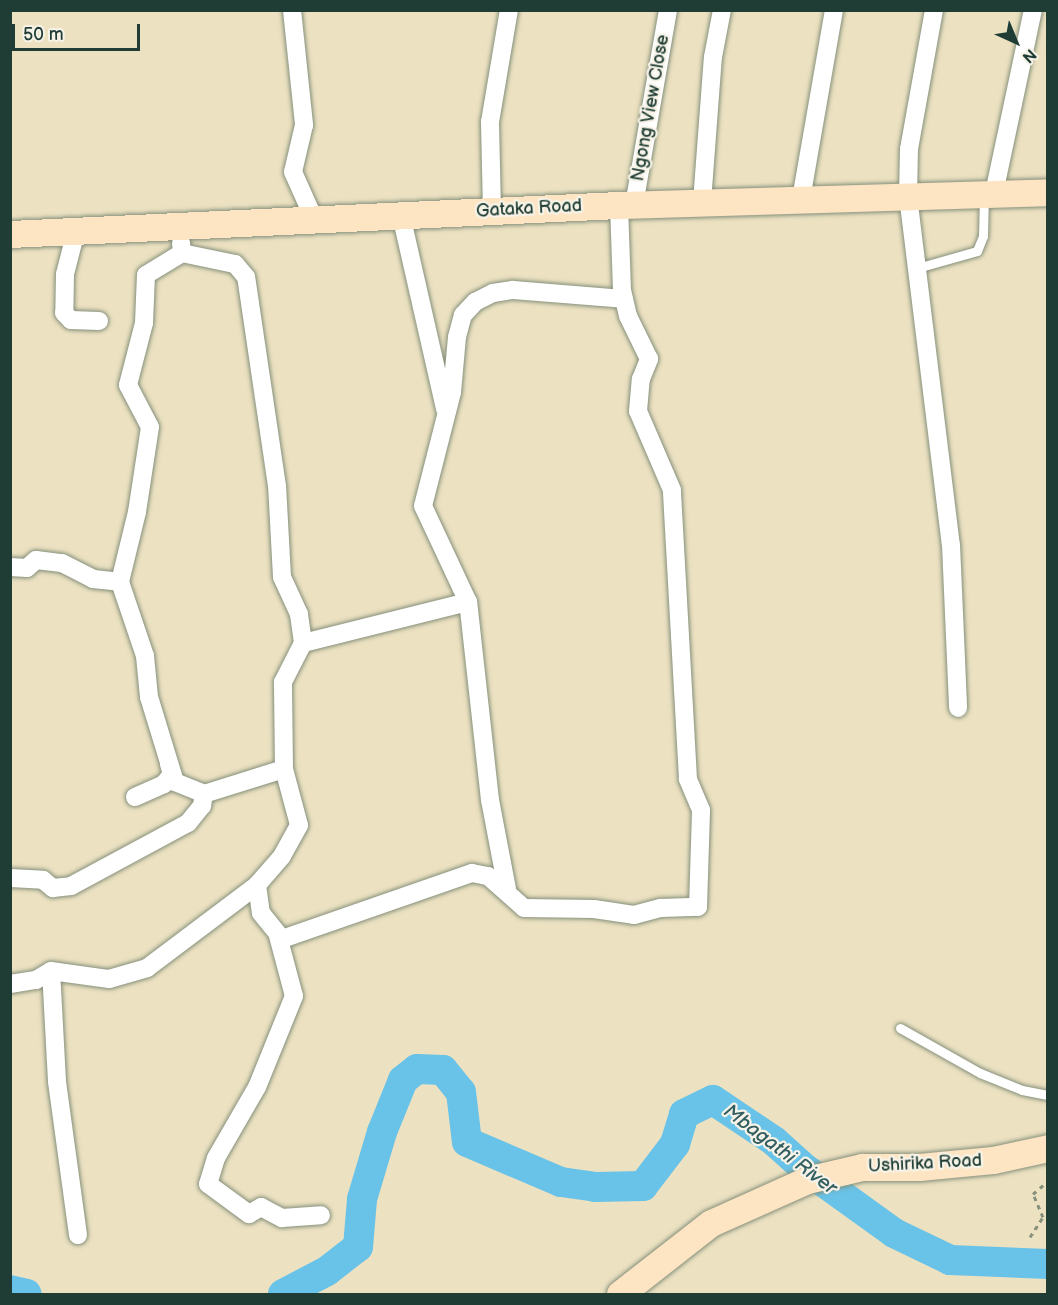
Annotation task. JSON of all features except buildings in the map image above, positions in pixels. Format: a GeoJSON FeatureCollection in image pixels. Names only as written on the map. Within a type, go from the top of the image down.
{"type":"FeatureCollection","features":[{"type":"Feature","properties":{"kind":"street"},"geometry":{"type":"LineString","coordinates":[[292,10],[304,125],[294,172],[314,219]]}},
{"type":"Feature","properties":{"kind":"street"},"geometry":{"type":"LineString","coordinates":[[492,211],[490,122],[509,10]]}},
{"type":"Feature","properties":{"kind":"street","name":"Ngong View Close"},"geometry":{"type":"LineString","coordinates":[[507,889],[524,908],[555,911],[594,909],[634,915],[661,908],[694,910],[701,901],[701,810],[688,779],[672,490],[638,411],[641,379],[649,359],[631,324],[624,299],[627,205],[668,10]]}},
{"type":"Feature","properties":{"kind":"street"},"geometry":{"type":"LineString","coordinates":[[702,202],[714,57],[722,10]]}},
{"type":"Feature","properties":{"kind":"street"},"geometry":{"type":"LineString","coordinates":[[801,199],[834,10]]}},
{"type":"Feature","properties":{"kind":"street"},"geometry":{"type":"LineString","coordinates":[[934,10],[909,149],[908,196],[951,545],[958,708]]}},
{"type":"Feature","properties":{"kind":"street"},"geometry":{"type":"LineString","coordinates":[[989,194],[1033,10]]}},
{"type":"Feature","properties":{"kind":"street","name":"Gataka Road"},"geometry":{"type":"LineString","coordinates":[[10,234],[627,205],[1047,192]]}},
{"type":"Feature","properties":{"kind":"street"},"geometry":{"type":"LineString","coordinates":[[401,215],[447,415]]}},
{"type":"Feature","properties":{"kind":"street"},"geometry":{"type":"LineString","coordinates":[[181,226],[182,253]]}},
{"type":"Feature","properties":{"kind":"street"},"geometry":{"type":"LineString","coordinates":[[76,231],[65,274],[63,313],[71,320],[99,321]]}},
{"type":"Feature","properties":{"kind":"street"},"geometry":{"type":"LineString","coordinates":[[10,984],[36,980],[51,971],[109,979],[147,968],[257,885],[282,856],[298,825],[284,769],[283,681],[303,643],[299,614],[282,577],[277,486],[246,277],[235,264],[182,253],[146,275],[144,323],[128,385],[150,427],[137,512],[120,582],[145,656],[149,697],[175,782],[204,794],[284,769]]}},
{"type":"Feature","properties":{"kind":"street"},"geometry":{"type":"LineString","coordinates":[[507,889],[490,800],[468,602],[423,506],[447,415],[457,337],[463,315],[475,302],[493,293],[513,290],[624,299]]}},
{"type":"Feature","properties":{"kind":"street"},"geometry":{"type":"LineString","coordinates":[[10,567],[27,568],[36,560],[53,562],[93,579],[120,582]]}},
{"type":"Feature","properties":{"kind":"street"},"geometry":{"type":"LineString","coordinates":[[303,643],[468,602]]}},
{"type":"Feature","properties":{"kind":"street"},"geometry":{"type":"LineString","coordinates":[[135,797],[153,792],[172,774],[161,736]]}},
{"type":"Feature","properties":{"kind":"street"},"geometry":{"type":"LineString","coordinates":[[10,878],[43,880],[53,888],[71,886],[188,823],[202,806],[204,794]]}},
{"type":"Feature","properties":{"kind":"street"},"geometry":{"type":"LineString","coordinates":[[278,936],[288,939],[472,873],[488,876],[507,889]]}},
{"type":"Feature","properties":{"kind":"street"},"geometry":{"type":"LineString","coordinates":[[257,885],[261,913],[278,936],[294,996],[257,1087],[216,1158],[208,1184],[249,1214],[261,1207],[282,1218],[321,1215]]}},
{"type":"Feature","properties":{"kind":"street"},"geometry":{"type":"LineString","coordinates":[[51,971],[57,1081],[78,1234]]}},
{"type":"Feature","properties":{"kind":"street","name":"Ushirika Road"},"geometry":{"type":"LineString","coordinates":[[620,1294],[711,1223],[807,1180],[862,1167],[919,1167],[993,1160],[1047,1148]]}},
{"type":"Feature","properties":{"kind":"lane"},"geometry":{"type":"LineString","coordinates":[[917,268],[977,252],[984,236],[989,194]]}},
{"type":"Feature","properties":{"kind":"lane"},"geometry":{"type":"LineString","coordinates":[[900,1028],[980,1073],[1022,1090],[1047,1095]]}},
{"type":"Feature","properties":{"kind":"path"},"geometry":{"type":"LineString","coordinates":[[1030,1236],[1043,1217],[1034,1194],[1047,1182]]}},
{"type":"Feature","properties":{"kind":"waterway","name":"Mbagathi River"},"geometry":{"type":"LineString","coordinates":[[283,1294],[327,1271],[358,1247],[362,1199],[382,1132],[403,1080],[417,1069],[443,1070],[461,1092],[467,1142],[561,1182],[595,1187],[643,1186],[675,1144],[684,1114],[713,1100],[774,1141],[804,1168],[894,1233],[950,1260],[1048,1264]]}},
{"type":"Feature","properties":{"kind":"waterway","name":"Mbagathi River"},"geometry":{"type":"LineString","coordinates":[[10,1290],[27,1294]]}}]}
